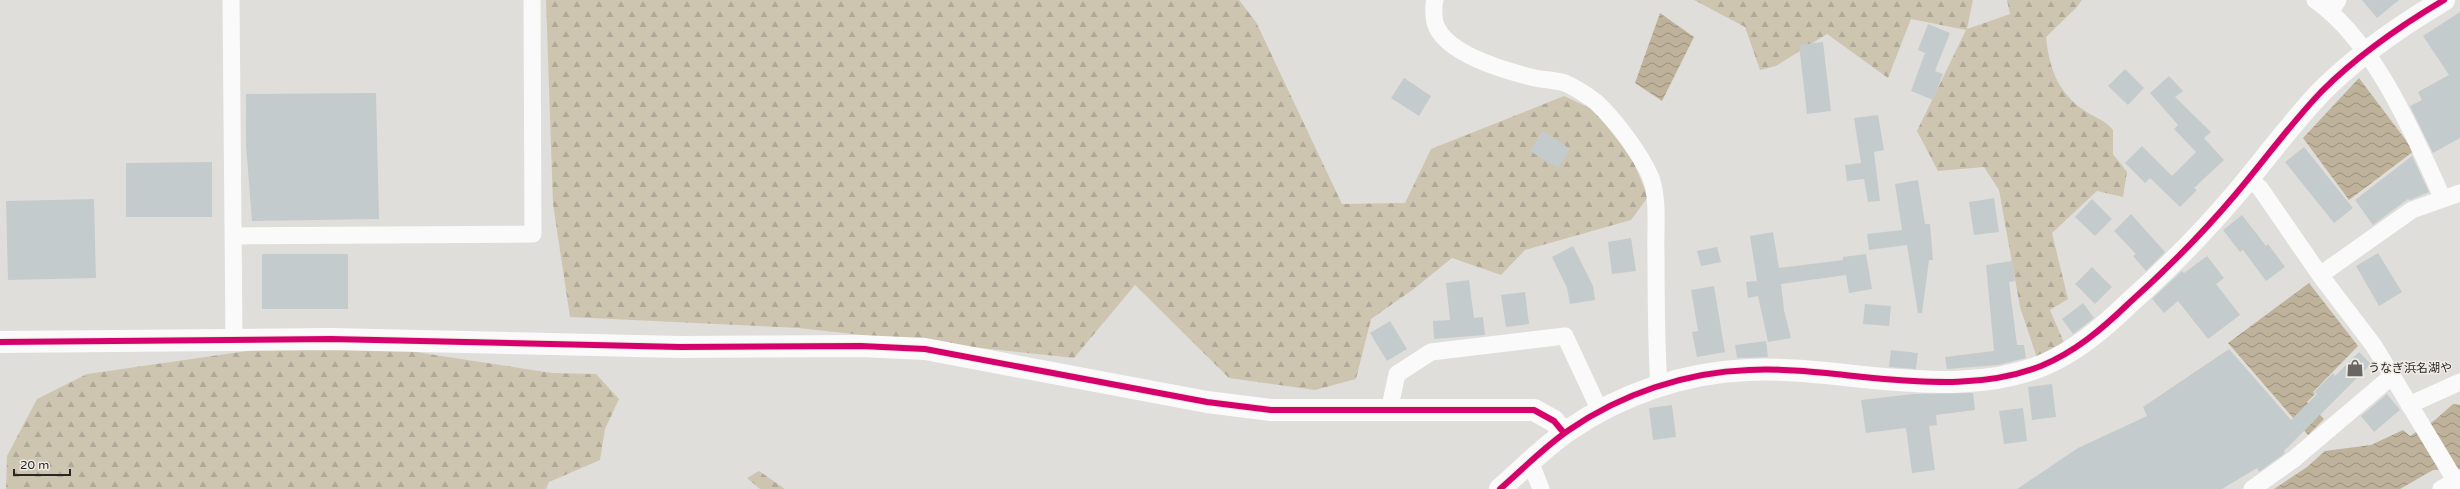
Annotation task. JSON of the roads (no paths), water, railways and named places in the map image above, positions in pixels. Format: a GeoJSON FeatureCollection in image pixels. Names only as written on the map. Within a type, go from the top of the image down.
{"type":"FeatureCollection","features":[{"type":"Feature","properties":{"kind":"street"},"geometry":{"type":"LineString","coordinates":[[231,0],[234,340]]}},
{"type":"Feature","properties":{"kind":"street"},"geometry":{"type":"LineString","coordinates":[[234,236],[533,234],[532,0]]}},
{"type":"Feature","properties":{"kind":"street"},"geometry":{"type":"LineString","coordinates":[[1435,0],[1434,18],[1436,30],[1448,43],[1481,61],[1534,77],[1566,84],[1587,96],[1595,102],[1614,123],[1643,163],[1651,179],[1655,204],[1655,332],[1659,386]]}},
{"type":"Feature","properties":{"kind":"street"},"geometry":{"type":"LineString","coordinates":[[2315,0],[2334,6],[2351,33],[2366,52],[2412,132],[2443,199]]}},
{"type":"Feature","properties":{"kind":"street"},"geometry":{"type":"LineString","coordinates":[[1500,489],[1530,461],[1564,433],[1600,411],[1659,386],[1704,375],[1748,370],[1791,371],[1935,383],[1984,380],[2040,366],[2070,351],[2108,323],[2178,257],[2249,179],[2320,93],[2366,52],[2406,22],[2444,0]]}},
{"type":"Feature","properties":{"kind":"street"},"geometry":{"type":"LineString","coordinates":[[2249,179],[2260,188],[2320,275],[2367,336],[2392,376],[2456,480],[2441,489]]}},
{"type":"Feature","properties":{"kind":"street"},"geometry":{"type":"LineString","coordinates":[[2320,275],[2412,210],[2460,193]]}},
{"type":"Feature","properties":{"kind":"street"},"geometry":{"type":"LineString","coordinates":[[1389,411],[1397,374],[1431,352],[1565,336],[1600,411]]}},
{"type":"Feature","properties":{"kind":"street"},"geometry":{"type":"LineString","coordinates":[[0,342],[353,339],[680,347],[862,346],[925,349],[1207,402],[1270,410],[1534,410],[1554,421],[1564,433]]}},
{"type":"Feature","properties":{"kind":"street"},"geometry":{"type":"LineString","coordinates":[[2252,489],[2300,455],[2392,376]]}},
{"type":"Feature","properties":{"kind":"street"},"geometry":{"type":"LineString","coordinates":[[2413,410],[2460,382]]}},
{"type":"Feature","properties":{"kind":"street"},"geometry":{"type":"LineString","coordinates":[[1530,461],[1541,489]]}},
{"type":"Feature","properties":{"kind":"water"},"geometry":{"type":"Polygon","coordinates":[[[1660,13],[1694,37],[1662,101],[1635,83],[1660,13]]]}},
{"type":"Feature","properties":{"kind":"water"},"geometry":{"type":"Polygon","coordinates":[[[2359,78],[2414,151],[2349,200],[2303,138],[2359,78]]]}},
{"type":"Feature","properties":{"kind":"water"},"geometry":{"type":"Polygon","coordinates":[[[2309,283],[2358,346],[2313,392],[2315,394],[2307,402],[2324,419],[2308,435],[2228,343],[2309,283]]]}},
{"type":"Feature","properties":{"kind":"water"},"geometry":{"type":"Polygon","coordinates":[[[2453,404],[2460,405],[2460,469],[2433,470],[2400,489],[2274,489],[2307,467],[2325,451],[2371,445],[2403,430],[2410,436],[2435,420],[2453,404]]]}},
{"type":"Feature","properties":{"kind":"place","name":"うなぎ浜名湖や"},"geometry":{"type":"Point","coordinates":[2355,368]}}]}
